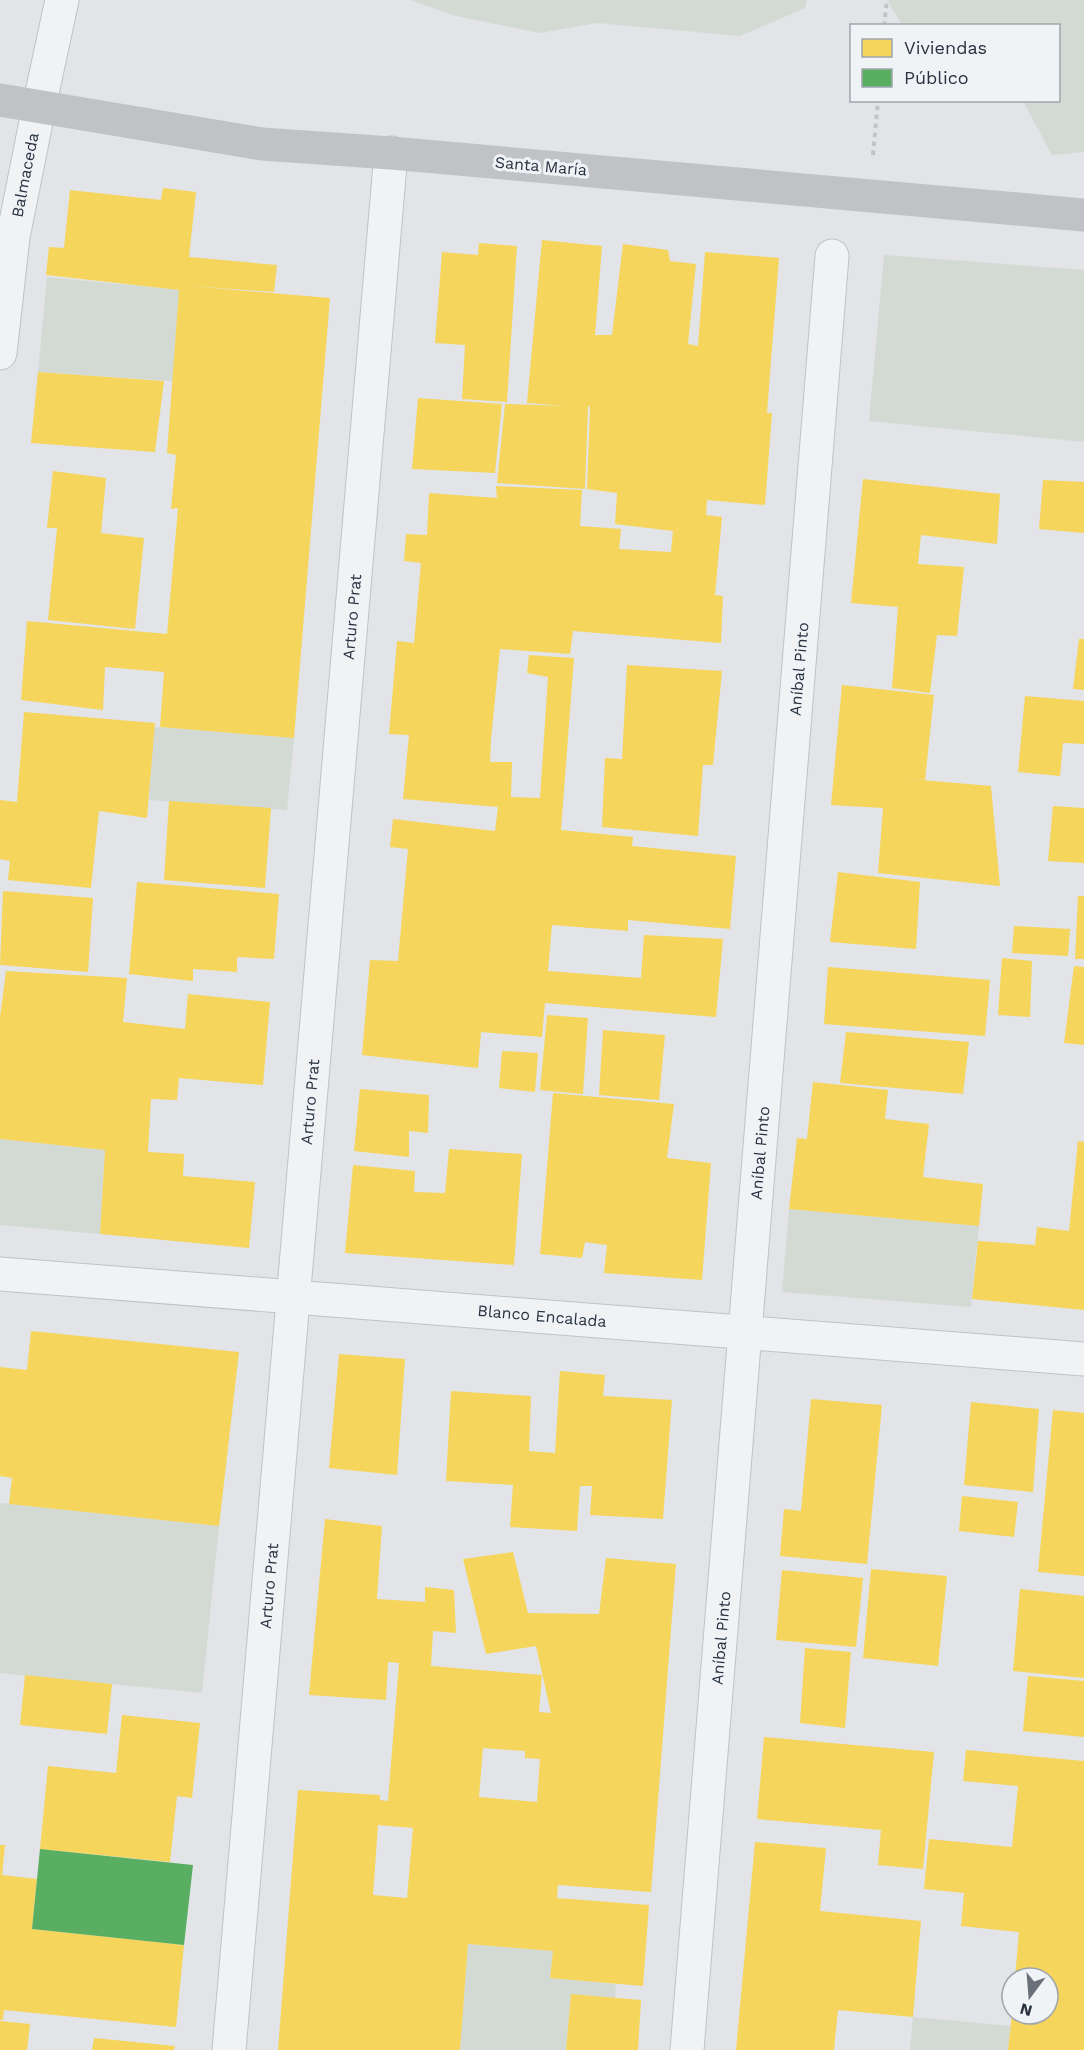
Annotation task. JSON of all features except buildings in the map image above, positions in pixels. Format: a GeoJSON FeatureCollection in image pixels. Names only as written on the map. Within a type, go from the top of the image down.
{"type":"FeatureCollection","features":[{"type":"Feature","properties":{"kind":"main road","name":"Santa María"},"geometry":{"type":"LineString","coordinates":[[0,100],[262,144],[391,153],[1084,215]]}},
{"type":"Feature","properties":{"kind":"street","name":"Balmaceda"},"geometry":{"type":"LineString","coordinates":[[0,353],[13,237],[62,0]]}},
{"type":"Feature","properties":{"kind":"street","name":"Arturo Prat"},"geometry":{"type":"LineString","coordinates":[[228,2050],[391,153]]}},
{"type":"Feature","properties":{"kind":"street","name":"Aníbal Pinto"},"geometry":{"type":"LineString","coordinates":[[687,2050],[832,256]]}},
{"type":"Feature","properties":{"kind":"street","name":"Blanco Encalada"},"geometry":{"type":"LineString","coordinates":[[0,1274],[1084,1359]]}},
{"type":"Feature","properties":{"kind":"path"},"geometry":{"type":"LineString","coordinates":[[884,24],[887,0]]}},
{"type":"Feature","properties":{"kind":"path"},"geometry":{"type":"LineString","coordinates":[[873,155],[878,102]]}},
{"type":"Feature","properties":{"kind":"shaded area"},"geometry":{"type":"Polygon","coordinates":[[[410,0],[807,0],[805,8],[740,36],[597,23],[540,33],[456,16],[410,0]]]}},
{"type":"Feature","properties":{"kind":"shaded area"},"geometry":{"type":"Polygon","coordinates":[[[887,0],[1084,0],[1084,152],[1052,155],[1024,102],[1060,102],[1060,24],[901,23],[887,0]]]}},
{"type":"Feature","properties":{"kind":"shaded area"},"geometry":{"type":"Polygon","coordinates":[[[884,255],[1084,270],[1084,442],[869,421],[884,255]]]}},
{"type":"Feature","properties":{"kind":"shaded area"},"geometry":{"type":"Polygon","coordinates":[[[47,277],[179,290],[173,381],[38,372],[47,277]]]}},
{"type":"Feature","properties":{"kind":"shaded area"},"geometry":{"type":"Polygon","coordinates":[[[154,728],[294,738],[287,810],[149,800],[154,728]]]}},
{"type":"Feature","properties":{"kind":"shaded area"},"geometry":{"type":"Polygon","coordinates":[[[0,1139],[105,1150],[100,1234],[0,1225],[0,1139]]]}},
{"type":"Feature","properties":{"kind":"shaded area"},"geometry":{"type":"Polygon","coordinates":[[[789,1209],[979,1226],[971,1307],[782,1292],[789,1209]]]}},
{"type":"Feature","properties":{"kind":"shaded area"},"geometry":{"type":"Polygon","coordinates":[[[0,1503],[219,1526],[202,1693],[0,1673],[0,1503]]]}},
{"type":"Feature","properties":{"kind":"shaded area"},"geometry":{"type":"Polygon","coordinates":[[[468,1944],[553,1951],[551,1978],[616,1984],[615,1998],[571,1994],[566,2050],[460,2050],[468,1944]]]}},
{"type":"Feature","properties":{"kind":"shaded area"},"geometry":{"type":"Polygon","coordinates":[[[913,2017],[1011,2026],[1008,2050],[910,2050],[913,2017]]]}}]}
